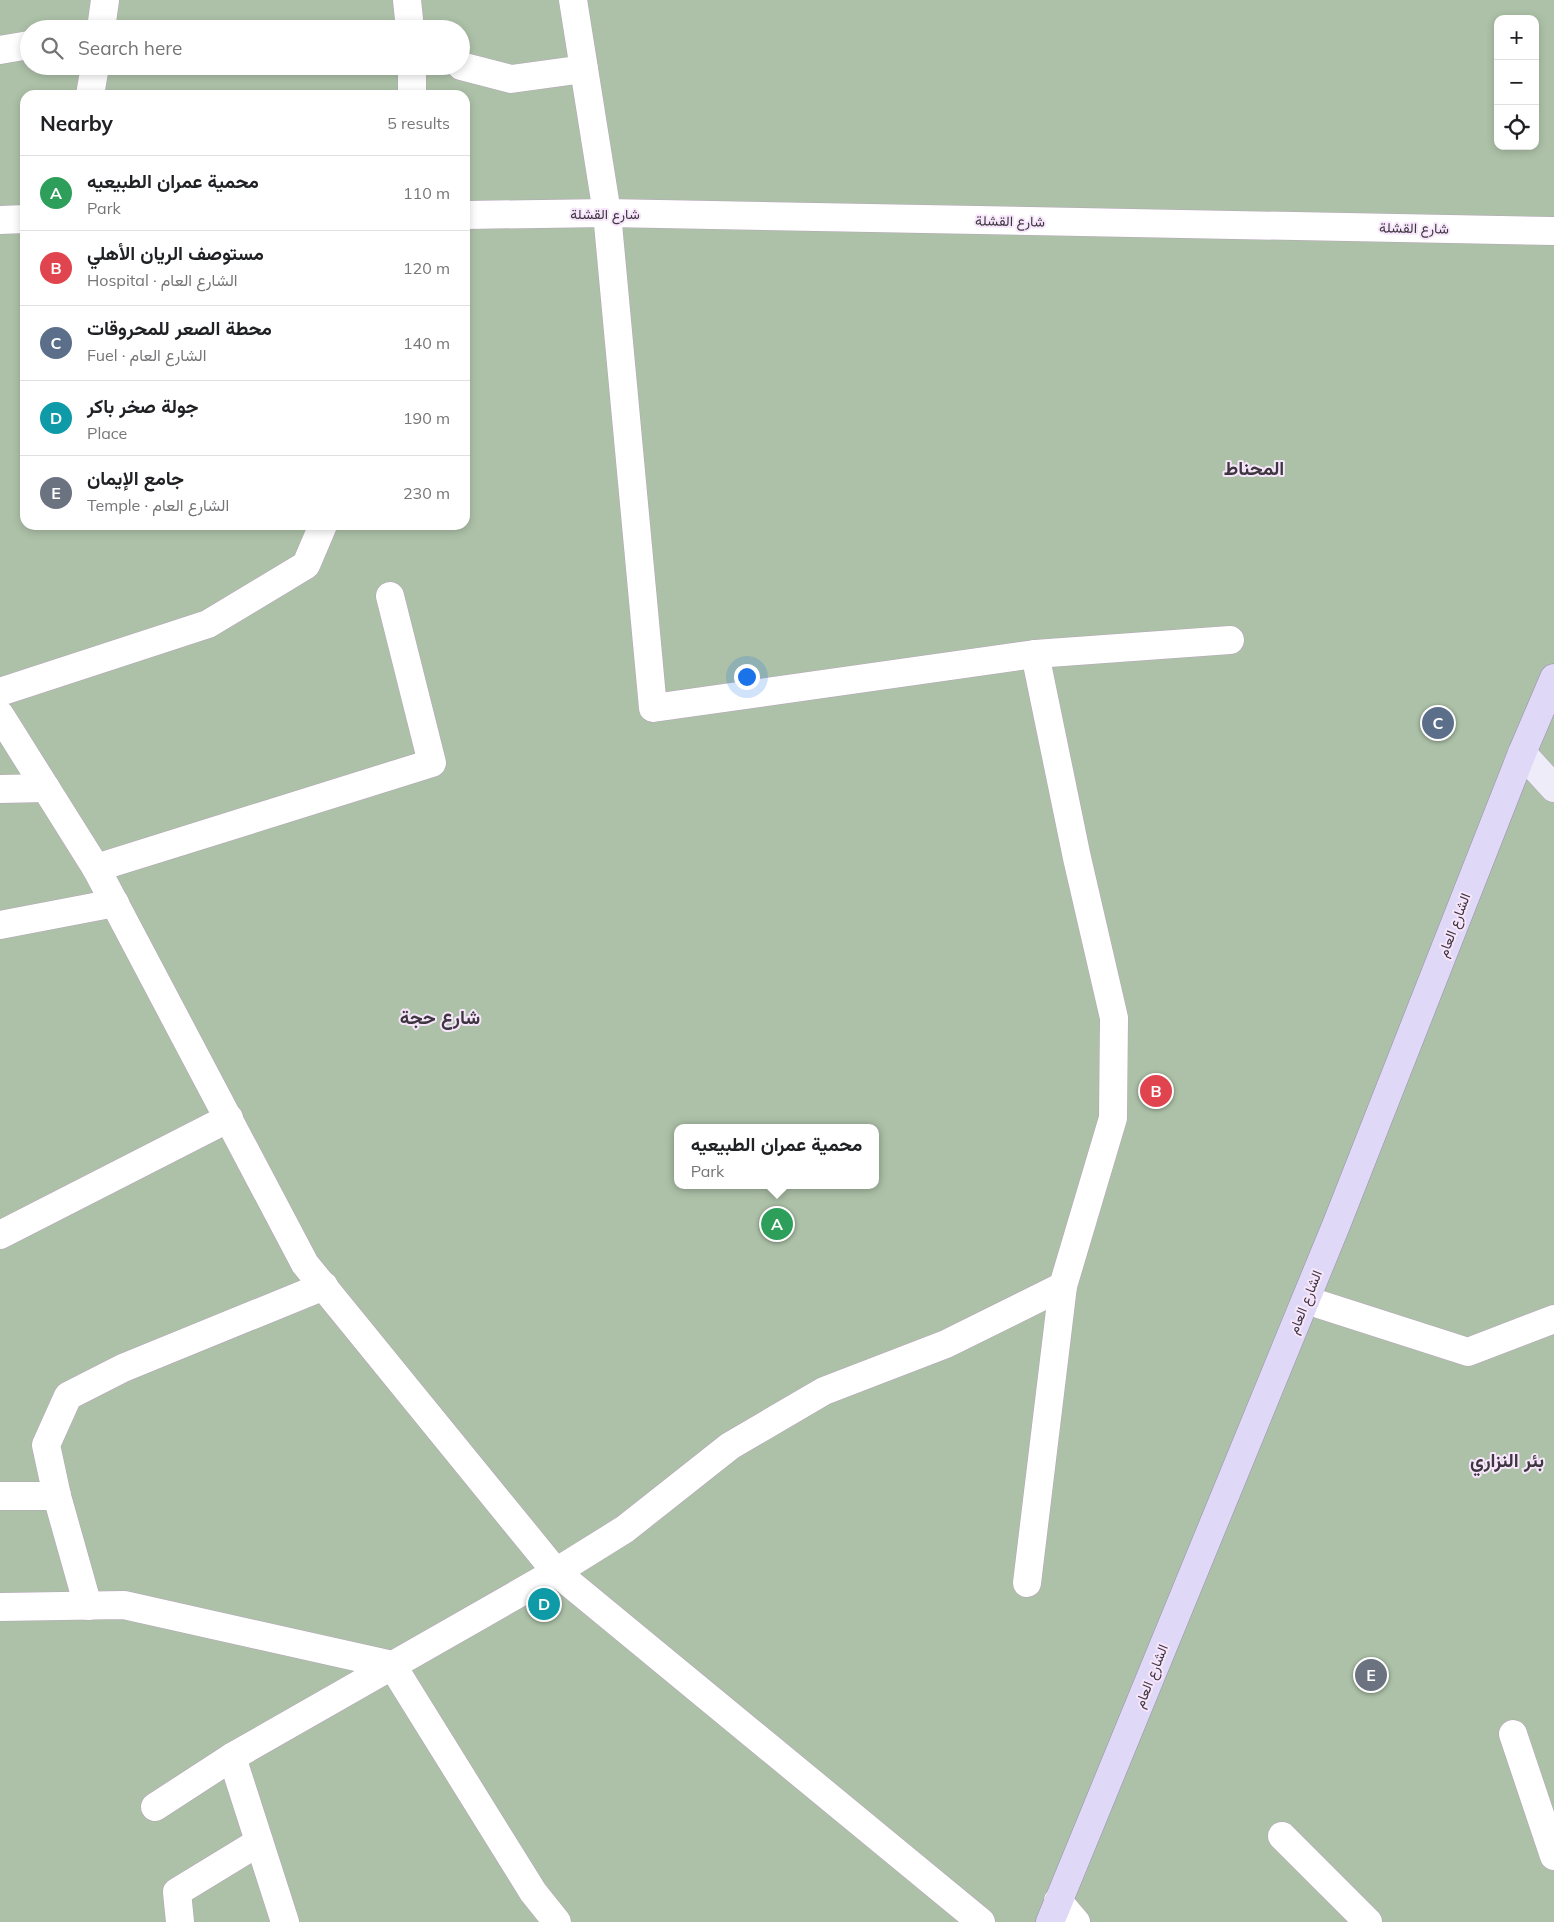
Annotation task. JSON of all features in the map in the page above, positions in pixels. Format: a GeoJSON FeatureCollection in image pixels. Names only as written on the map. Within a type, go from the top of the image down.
{"type":"FeatureCollection","features":[{"type":"Feature","properties":{"kind":"main road","name":"الشارع العام"},"geometry":{"type":"LineString","coordinates":[[1054,1912],[1306,1300],[1522,753],[1554,678]]}},
{"type":"Feature","properties":{"kind":"main road"},"geometry":{"type":"LineString","coordinates":[[1522,753],[1554,788]]}},
{"type":"Feature","properties":{"kind":"street"},"geometry":{"type":"LineString","coordinates":[[102,20],[105,0]]}},
{"type":"Feature","properties":{"kind":"street"},"geometry":{"type":"LineString","coordinates":[[407,0],[409,20]]}},
{"type":"Feature","properties":{"kind":"street"},"geometry":{"type":"LineString","coordinates":[[573,0],[607,213],[653,708],[1035,654],[1230,640]]}},
{"type":"Feature","properties":{"kind":"street"},"geometry":{"type":"LineString","coordinates":[[0,50],[20,47]]}},
{"type":"Feature","properties":{"kind":"street"},"geometry":{"type":"LineString","coordinates":[[470,68],[510,79],[584,69]]}},
{"type":"Feature","properties":{"kind":"street"},"geometry":{"type":"LineString","coordinates":[[91,90],[93,75]]}},
{"type":"Feature","properties":{"kind":"street"},"geometry":{"type":"LineString","coordinates":[[412,75],[412,90]]}},
{"type":"Feature","properties":{"kind":"street","name":"شارع القشلة"},"geometry":{"type":"LineString","coordinates":[[470,214],[607,213],[1554,231]]}},
{"type":"Feature","properties":{"kind":"street"},"geometry":{"type":"LineString","coordinates":[[0,220],[20,219]]}},
{"type":"Feature","properties":{"kind":"street"},"geometry":{"type":"LineString","coordinates":[[0,692],[208,624],[306,565],[321,530]]}},
{"type":"Feature","properties":{"kind":"street"},"geometry":{"type":"LineString","coordinates":[[96,868],[432,763],[390,596]]}},
{"type":"Feature","properties":{"kind":"street"},"geometry":{"type":"LineString","coordinates":[[1028,1583],[1064,1286],[1113,1118],[1114,1018],[1077,858],[1035,654]]}},
{"type":"Feature","properties":{"kind":"street"},"geometry":{"type":"LineString","coordinates":[[0,715],[96,868],[305,1264],[556,1572],[981,1922]]}},
{"type":"Feature","properties":{"kind":"street"},"geometry":{"type":"LineString","coordinates":[[0,789],[46,788]]}},
{"type":"Feature","properties":{"kind":"street"},"geometry":{"type":"LineString","coordinates":[[0,925],[115,903]]}},
{"type":"Feature","properties":{"kind":"street"},"geometry":{"type":"LineString","coordinates":[[0,1235],[229,1118]]}},
{"type":"Feature","properties":{"kind":"street"},"geometry":{"type":"LineString","coordinates":[[88,1606],[57,1496],[46,1445],[68,1396],[123,1368],[324,1286]]}},
{"type":"Feature","properties":{"kind":"street"},"geometry":{"type":"LineString","coordinates":[[155,1807],[232,1757],[556,1572],[625,1529],[730,1446],[824,1391],[946,1344],[1064,1286]]}},
{"type":"Feature","properties":{"kind":"street"},"geometry":{"type":"LineString","coordinates":[[1306,1300],[1468,1352],[1554,1320]]}},
{"type":"Feature","properties":{"kind":"street"},"geometry":{"type":"LineString","coordinates":[[0,1496],[57,1496]]}},
{"type":"Feature","properties":{"kind":"street"},"geometry":{"type":"LineString","coordinates":[[0,1607],[124,1605],[392,1665],[533,1892],[557,1922]]}},
{"type":"Feature","properties":{"kind":"street"},"geometry":{"type":"LineString","coordinates":[[1513,1734],[1554,1856]]}},
{"type":"Feature","properties":{"kind":"street"},"geometry":{"type":"LineString","coordinates":[[232,1757],[285,1922]]}},
{"type":"Feature","properties":{"kind":"street"},"geometry":{"type":"LineString","coordinates":[[1282,1836],[1368,1922]]}},
{"type":"Feature","properties":{"kind":"street"},"geometry":{"type":"LineString","coordinates":[[180,1922],[177,1892],[259,1842]]}},
{"type":"Feature","properties":{"kind":"street"},"geometry":{"type":"LineString","coordinates":[[1054,1912],[1076,1922]]}},
{"type":"Feature","properties":{"kind":"green space"},"geometry":{"type":"Polygon","coordinates":[[[0,0],[1554,0],[1554,1922],[0,1922],[0,0]]]}},
{"type":"Feature","properties":{"kind":"place","name":"محطة الصعر للمحروقات"},"geometry":{"type":"Point","coordinates":[1438,723]}},
{"type":"Feature","properties":{"kind":"place","name":"مستوصف الريان الأهلي"},"geometry":{"type":"Point","coordinates":[1156,1091]}},
{"type":"Feature","properties":{"kind":"place","name":"محمية عمران الطبيعيه"},"geometry":{"type":"Point","coordinates":[777,1224]}},
{"type":"Feature","properties":{"kind":"place","name":"جولة صخر باكر"},"geometry":{"type":"Point","coordinates":[544,1604]}},
{"type":"Feature","properties":{"kind":"place","name":"جامع الإيمان"},"geometry":{"type":"Point","coordinates":[1371,1675]}},
{"type":"Feature","properties":{"kind":"district","name":"المحناط"},"geometry":{"type":"Point","coordinates":[1254,468]}},
{"type":"Feature","properties":{"kind":"district","name":"شارع حجة"},"geometry":{"type":"Point","coordinates":[440,1017]}},
{"type":"Feature","properties":{"kind":"district","name":"بئر النزاري"},"geometry":{"type":"Point","coordinates":[1507,1460]}}]}
